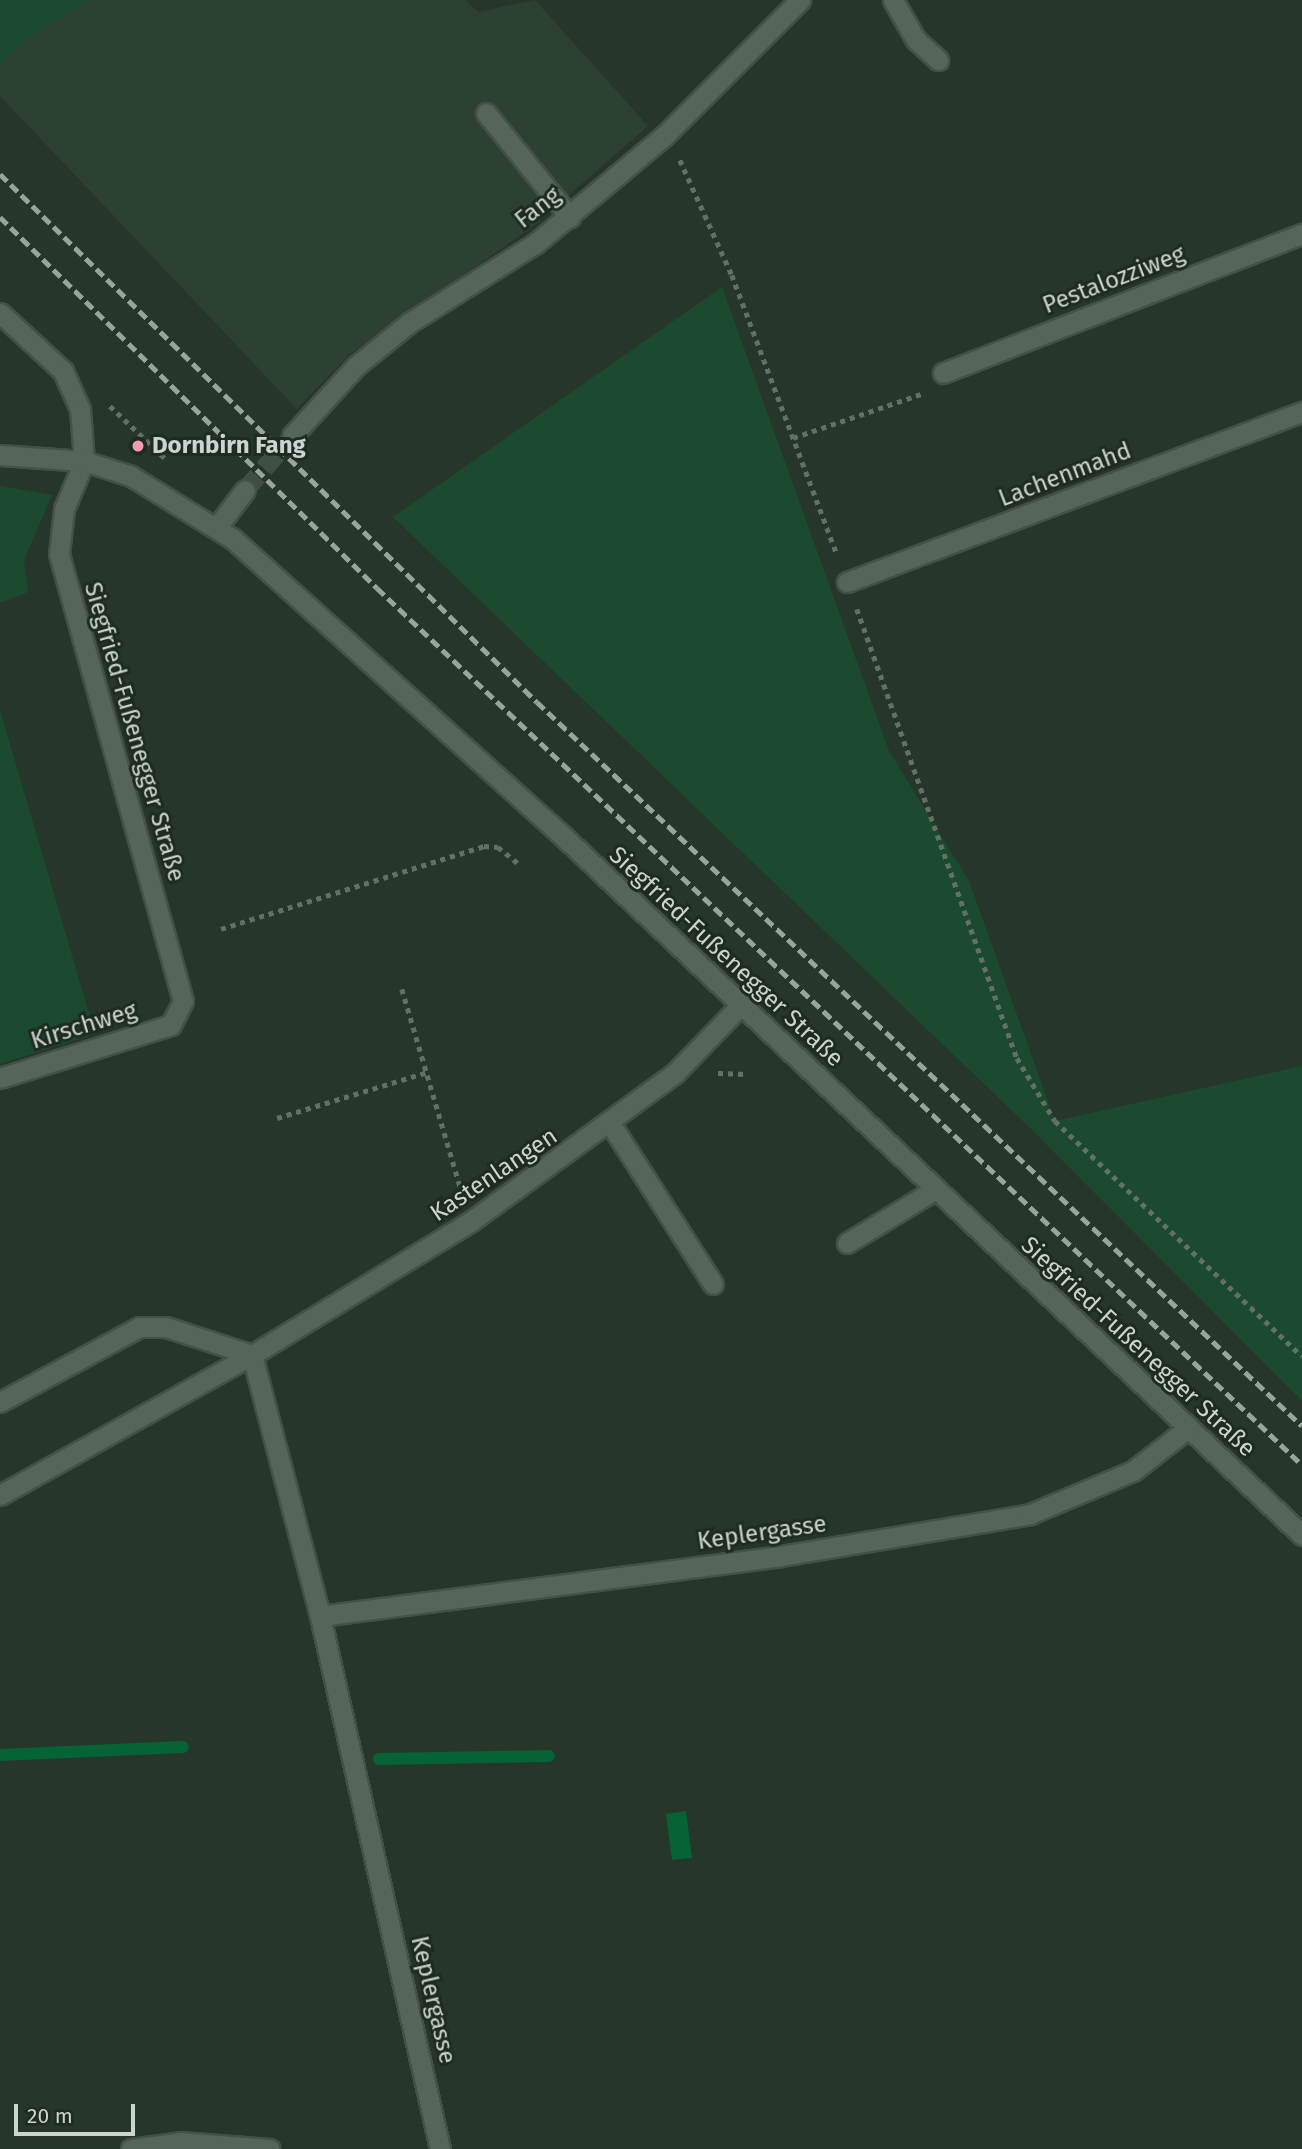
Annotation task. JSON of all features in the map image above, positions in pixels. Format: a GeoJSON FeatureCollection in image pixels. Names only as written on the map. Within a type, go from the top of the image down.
{"type":"FeatureCollection","features":[{"type":"Feature","properties":{"kind":"street","name":"Fang"},"geometry":{"type":"LineString","coordinates":[[292,436],[356,366],[409,323],[570,217],[665,135],[800,0]]}},
{"type":"Feature","properties":{"kind":"street"},"geometry":{"type":"LineString","coordinates":[[893,0],[916,40],[938,60]]}},
{"type":"Feature","properties":{"kind":"street"},"geometry":{"type":"LineString","coordinates":[[486,113],[570,217]]}},
{"type":"Feature","properties":{"kind":"street","name":"Pestalozziweg"},"geometry":{"type":"LineString","coordinates":[[943,373],[1302,234]]}},
{"type":"Feature","properties":{"kind":"street","name":"Siegfried-Fußenegger Straße"},"geometry":{"type":"LineString","coordinates":[[0,313],[63,371],[80,409],[84,461],[64,509],[59,554],[183,1000],[179,1016]]}},
{"type":"Feature","properties":{"kind":"street","name":"Lachenmahd"},"geometry":{"type":"LineString","coordinates":[[847,582],[1301,416]]}},
{"type":"Feature","properties":{"kind":"street","name":"Siegfried-Fußenegger Straße"},"geometry":{"type":"LineString","coordinates":[[0,455],[84,461],[131,476],[217,527],[319,610],[1302,1535]]}},
{"type":"Feature","properties":{"kind":"street"},"geometry":{"type":"LineString","coordinates":[[217,527],[245,490]]}},
{"type":"Feature","properties":{"kind":"street","name":"Kastenlangen"},"geometry":{"type":"LineString","coordinates":[[0,1495],[252,1355],[470,1223],[675,1073],[741,1005]]}},
{"type":"Feature","properties":{"kind":"street","name":"Kirschweg"},"geometry":{"type":"LineString","coordinates":[[0,1078],[171,1025],[179,1016]]}},
{"type":"Feature","properties":{"kind":"street"},"geometry":{"type":"LineString","coordinates":[[610,1123],[713,1284]]}},
{"type":"Feature","properties":{"kind":"street"},"geometry":{"type":"LineString","coordinates":[[847,1244],[936,1189]]}},
{"type":"Feature","properties":{"kind":"street"},"geometry":{"type":"LineString","coordinates":[[0,1402],[139,1327],[166,1327],[252,1355]]}},
{"type":"Feature","properties":{"kind":"street","name":"Keplergasse"},"geometry":{"type":"LineString","coordinates":[[252,1355],[320,1616],[440,2149]]}},
{"type":"Feature","properties":{"kind":"street","name":"Keplergasse"},"geometry":{"type":"LineString","coordinates":[[320,1616],[780,1556],[1030,1514],[1133,1471],[1188,1428]]}},
{"type":"Feature","properties":{"kind":"street"},"geometry":{"type":"LineString","coordinates":[[131,2149],[181,2142],[270,2149]]}},
{"type":"Feature","properties":{"kind":"path"},"geometry":{"type":"LineString","coordinates":[[665,135],[732,275],[847,582],[1017,1058],[1055,1121],[1302,1356]]}},
{"type":"Feature","properties":{"kind":"path"},"geometry":{"type":"LineString","coordinates":[[63,371],[174,467]]}},
{"type":"Feature","properties":{"kind":"path"},"geometry":{"type":"LineString","coordinates":[[793,439],[927,392]]}},
{"type":"Feature","properties":{"kind":"path"},"geometry":{"type":"LineString","coordinates":[[220,929],[484,846],[498,847],[519,864]]}},
{"type":"Feature","properties":{"kind":"path"},"geometry":{"type":"LineString","coordinates":[[402,989],[470,1223]]}},
{"type":"Feature","properties":{"kind":"path"},"geometry":{"type":"LineString","coordinates":[[277,1118],[427,1072]]}},
{"type":"Feature","properties":{"kind":"shaded area"},"geometry":{"type":"Polygon","coordinates":[[[0,0],[91,0],[24,41],[0,65],[0,0]]]}},
{"type":"Feature","properties":{"kind":"shaded area"},"geometry":{"type":"Polygon","coordinates":[[[91,0],[466,0],[478,12],[535,0],[648,126],[531,228],[349,355],[297,409],[0,96],[0,65],[24,41],[91,0]]]}},
{"type":"Feature","properties":{"kind":"shaded area"},"geometry":{"type":"Polygon","coordinates":[[[722,287],[889,751],[969,881],[1055,1121],[1302,1066],[1302,1401],[1031,1129],[393,517],[722,287]]]}},
{"type":"Feature","properties":{"kind":"shaded area"},"geometry":{"type":"Polygon","coordinates":[[[0,486],[52,495],[24,560],[28,592],[0,603],[0,486]]]}},
{"type":"Feature","properties":{"kind":"shaded area"},"geometry":{"type":"Polygon","coordinates":[[[0,710],[95,1034],[0,1064],[0,710]]]}},
{"type":"Feature","properties":{"kind":"shaded area"},"geometry":{"type":"Polygon","coordinates":[[[686,1811],[692,1858],[672,1860],[666,1814],[686,1811]]]}},
{"type":"Feature","properties":{"kind":"waterway"},"geometry":{"type":"LineString","coordinates":[[0,1755],[183,1747]]}},
{"type":"Feature","properties":{"kind":"waterway"},"geometry":{"type":"LineString","coordinates":[[379,1759],[549,1756]]}},
{"type":"Feature","properties":{"kind":"tunnel"},"geometry":{"type":"LineString","coordinates":[[245,490],[292,436]]}},
{"type":"Feature","properties":{"kind":"railway"},"geometry":{"type":"LineString","coordinates":[[0,174],[537,702],[1302,1426]]}},
{"type":"Feature","properties":{"kind":"railway"},"geometry":{"type":"LineString","coordinates":[[0,217],[377,588],[1302,1465]]}},
{"type":"Feature","properties":{"kind":"place","name":"Dornbirn Fang"},"geometry":{"type":"Point","coordinates":[138,446]}}]}
